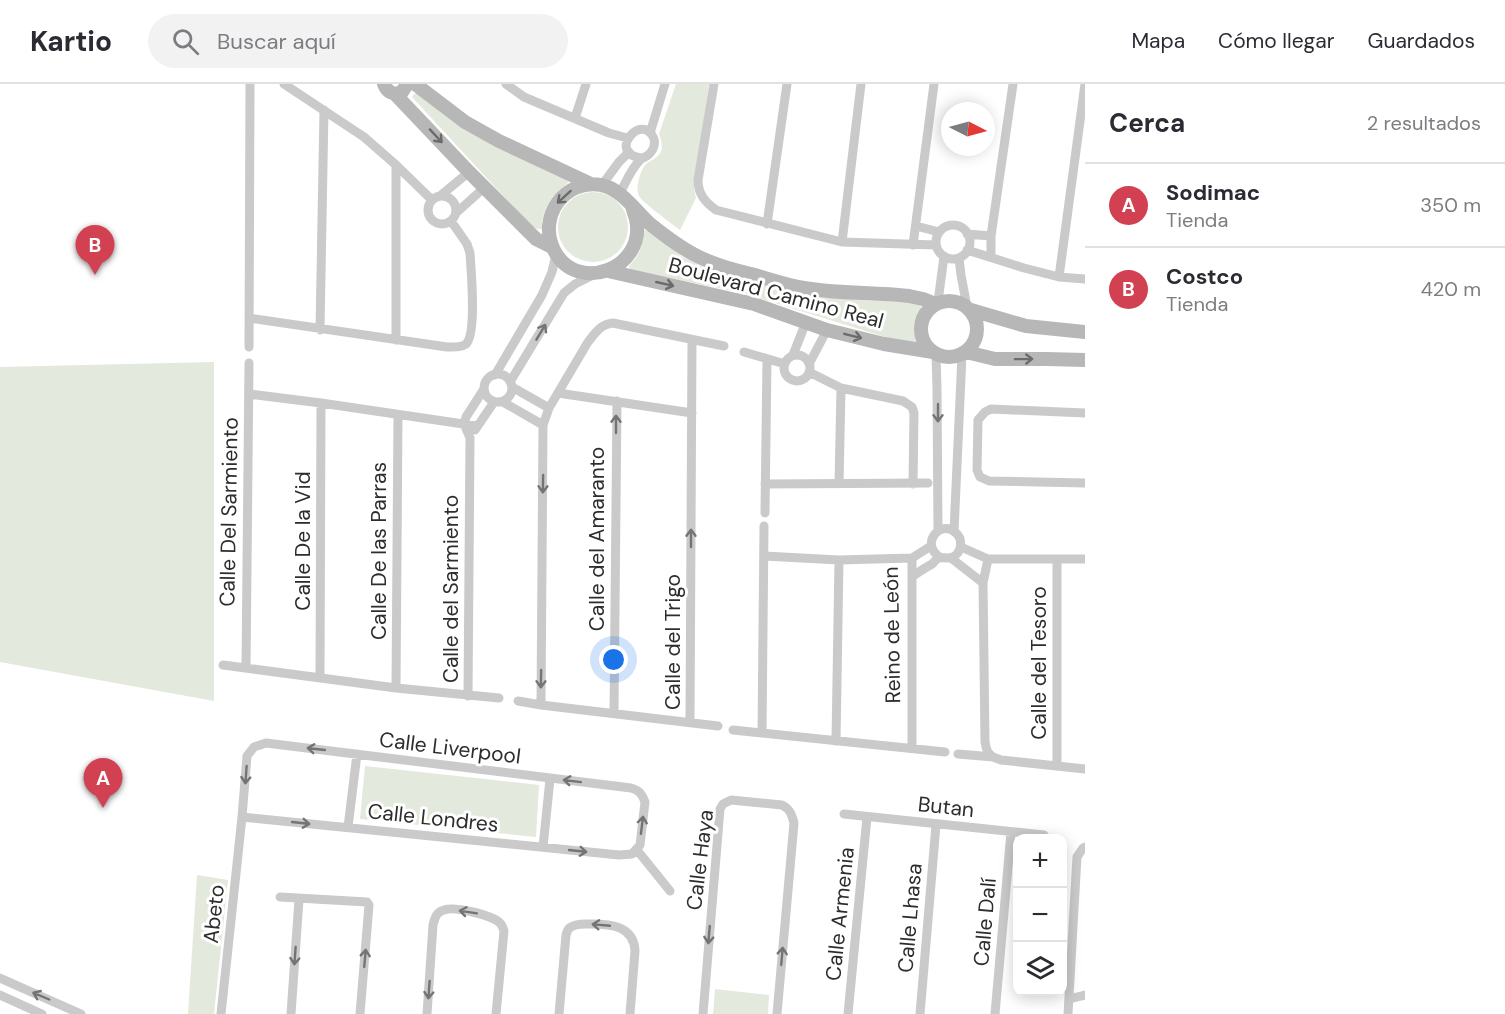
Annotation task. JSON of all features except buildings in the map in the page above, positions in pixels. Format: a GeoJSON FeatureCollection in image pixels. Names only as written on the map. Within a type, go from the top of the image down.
{"type":"FeatureCollection","features":[{"type":"Feature","properties":{"kind":"street"},"geometry":{"type":"LineString","coordinates":[[249,346],[250,84]]}},
{"type":"Feature","properties":{"kind":"street"},"geometry":{"type":"LineString","coordinates":[[284,84],[364,137],[436,198]]}},
{"type":"Feature","properties":{"kind":"street"},"geometry":{"type":"LineString","coordinates":[[384,84],[388,91],[395,94],[536,239],[554,251],[564,263],[573,269],[584,273],[602,272]]}},
{"type":"Feature","properties":{"kind":"street"},"geometry":{"type":"LineString","coordinates":[[395,94],[402,92],[407,84]]}},
{"type":"Feature","properties":{"kind":"street"},"geometry":{"type":"LineString","coordinates":[[415,84],[465,122],[499,141],[597,184],[612,188],[620,193],[632,207],[636,219],[635,244],[629,255],[620,265],[575,284],[564,293],[511,384],[510,396],[499,402],[477,426],[470,438]]}},
{"type":"Feature","properties":{"kind":"street"},"geometry":{"type":"LineString","coordinates":[[575,118],[586,84]]}},
{"type":"Feature","properties":{"kind":"street"},"geometry":{"type":"LineString","coordinates":[[650,133],[665,84]]}},
{"type":"Feature","properties":{"kind":"street"},"geometry":{"type":"LineString","coordinates":[[714,84],[698,180],[700,193],[709,206],[766,224],[842,242],[936,245]]}},
{"type":"Feature","properties":{"kind":"street"},"geometry":{"type":"LineString","coordinates":[[766,224],[787,84]]}},
{"type":"Feature","properties":{"kind":"street"},"geometry":{"type":"LineString","coordinates":[[842,242],[861,84]]}},
{"type":"Feature","properties":{"kind":"street"},"geometry":{"type":"LineString","coordinates":[[913,244],[934,84]]}},
{"type":"Feature","properties":{"kind":"street"},"geometry":{"type":"LineString","coordinates":[[991,257],[991,236],[1013,84]]}},
{"type":"Feature","properties":{"kind":"street"},"geometry":{"type":"LineString","coordinates":[[1059,277],[1085,84]]}},
{"type":"Feature","properties":{"kind":"street"},"geometry":{"type":"LineString","coordinates":[[508,85],[524,96],[609,133],[627,138]]}},
{"type":"Feature","properties":{"kind":"street"},"geometry":{"type":"LineString","coordinates":[[320,330],[324,110]]}},
{"type":"Feature","properties":{"kind":"street"},"geometry":{"type":"LineString","coordinates":[[620,193],[633,169],[642,158],[650,154],[654,146],[653,136],[650,133],[646,130],[637,130],[627,138],[626,143],[633,156],[642,158]]}},
{"type":"Feature","properties":{"kind":"street"},"geometry":{"type":"LineString","coordinates":[[470,438],[464,424],[466,417],[487,380],[495,375],[542,295],[552,272],[554,251],[549,233],[549,219],[555,205],[565,194],[577,187],[597,184],[629,152]]}},
{"type":"Feature","properties":{"kind":"street"},"geometry":{"type":"LineString","coordinates":[[396,165],[396,340]]}},
{"type":"Feature","properties":{"kind":"street"},"geometry":{"type":"LineString","coordinates":[[469,172],[436,198],[428,208],[428,213],[434,221],[442,224],[454,217],[485,187]]}},
{"type":"Feature","properties":{"kind":"street"},"geometry":{"type":"LineString","coordinates":[[249,318],[447,347],[463,346],[467,342],[472,327],[470,253],[454,217],[455,203],[444,195],[436,198]]}},
{"type":"Feature","properties":{"kind":"street","name":"Boulevard Camino Real"},"geometry":{"type":"LineString","coordinates":[[632,207],[676,243],[720,266],[805,288],[909,296],[936,303]]}},
{"type":"Feature","properties":{"kind":"street"},"geometry":{"type":"LineString","coordinates":[[916,225],[939,232]]}},
{"type":"Feature","properties":{"kind":"street"},"geometry":{"type":"LineString","coordinates":[[948,226],[964,230],[967,234],[969,240],[967,250],[959,258],[944,256],[936,245],[939,232],[948,226]]}},
{"type":"Feature","properties":{"kind":"street"},"geometry":{"type":"LineString","coordinates":[[967,234],[991,236]]}},
{"type":"Feature","properties":{"kind":"street"},"geometry":{"type":"LineString","coordinates":[[967,250],[1059,277],[1085,279]]}},
{"type":"Feature","properties":{"kind":"street"},"geometry":{"type":"LineString","coordinates":[[936,303],[944,256]]}},
{"type":"Feature","properties":{"kind":"street"},"geometry":{"type":"LineString","coordinates":[[954,531],[964,354],[973,345],[978,327],[976,318],[969,308],[959,258]]}},
{"type":"Feature","properties":{"kind":"street","name":"Boulevard Camino Real"},"geometry":{"type":"LineString","coordinates":[[602,272],[754,304],[827,330],[934,353]]}},
{"type":"Feature","properties":{"kind":"street"},"geometry":{"type":"LineString","coordinates":[[1085,332],[1026,326],[954,301],[936,303],[927,311],[922,320],[921,330],[928,348],[934,353],[949,358],[964,354],[995,359],[1085,360]]}},
{"type":"Feature","properties":{"kind":"street"},"geometry":{"type":"LineString","coordinates":[[793,356],[806,322]]}},
{"type":"Feature","properties":{"kind":"street"},"geometry":{"type":"LineString","coordinates":[[541,705],[543,425],[549,408],[588,342],[608,324],[613,323],[724,346]]}},
{"type":"Feature","properties":{"kind":"street"},"geometry":{"type":"LineString","coordinates":[[827,330],[809,368],[803,379],[791,379],[785,372],[787,360],[793,356],[805,357],[809,368],[840,388],[903,401],[912,407],[914,413],[913,484]]}},
{"type":"Feature","properties":{"kind":"street","name":"Calle del Trigo"},"geometry":{"type":"LineString","coordinates":[[518,701],[690,722],[693,340]]}},
{"type":"Feature","properties":{"kind":"street"},"geometry":{"type":"LineString","coordinates":[[744,352],[785,364]]}},
{"type":"Feature","properties":{"kind":"street"},"geometry":{"type":"LineString","coordinates":[[934,353],[938,389],[938,531]]}},
{"type":"Feature","properties":{"kind":"street"},"geometry":{"type":"LineString","coordinates":[[765,513],[767,359]]}},
{"type":"Feature","properties":{"kind":"street"},"geometry":{"type":"LineString","coordinates":[[249,363],[249,394]]}},
{"type":"Feature","properties":{"kind":"street"},"geometry":{"type":"LineString","coordinates":[[495,375],[504,375],[511,384],[549,408]]}},
{"type":"Feature","properties":{"kind":"street"},"geometry":{"type":"LineString","coordinates":[[484,388],[487,397],[543,425]]}},
{"type":"Feature","properties":{"kind":"street"},"geometry":{"type":"LineString","coordinates":[[839,484],[840,388]]}},
{"type":"Feature","properties":{"kind":"street"},"geometry":{"type":"LineString","coordinates":[[558,393],[692,413]]}},
{"type":"Feature","properties":{"kind":"street","name":"Calle Del Sarmiento"},"geometry":{"type":"LineString","coordinates":[[246,668],[249,394],[477,426]]}},
{"type":"Feature","properties":{"kind":"street","name":"Calle del Amaranto"},"geometry":{"type":"LineString","coordinates":[[614,713],[616,401]]}},
{"type":"Feature","properties":{"kind":"street","name":"Calle De la Vid"},"geometry":{"type":"LineString","coordinates":[[320,678],[321,403]]}},
{"type":"Feature","properties":{"kind":"street"},"geometry":{"type":"LineString","coordinates":[[1085,413],[991,409],[985,412],[978,420],[977,470],[980,477],[989,481],[1085,483]]}},
{"type":"Feature","properties":{"kind":"street","name":"Calle De las Parras"},"geometry":{"type":"LineString","coordinates":[[396,688],[398,415]]}},
{"type":"Feature","properties":{"kind":"street","name":"Calle del Sarmiento"},"geometry":{"type":"LineString","coordinates":[[223,665],[468,696],[470,438]]}},
{"type":"Feature","properties":{"kind":"street"},"geometry":{"type":"LineString","coordinates":[[765,484],[928,483]]}},
{"type":"Feature","properties":{"kind":"street"},"geometry":{"type":"LineString","coordinates":[[762,733],[764,526]]}},
{"type":"Feature","properties":{"kind":"street"},"geometry":{"type":"LineString","coordinates":[[912,577],[945,558],[955,555],[961,547],[960,537],[954,531],[946,528],[938,531],[933,537],[931,546],[936,555],[945,558],[983,582]]}},
{"type":"Feature","properties":{"kind":"street"},"geometry":{"type":"LineString","coordinates":[[912,558],[931,546]]}},
{"type":"Feature","properties":{"kind":"street"},"geometry":{"type":"LineString","coordinates":[[961,547],[988,559],[1085,559]]}},
{"type":"Feature","properties":{"kind":"street","name":"Reino de León"},"geometry":{"type":"LineString","coordinates":[[764,556],[839,560],[912,558],[912,748]]}},
{"type":"Feature","properties":{"kind":"street"},"geometry":{"type":"LineString","coordinates":[[988,559],[983,582],[985,741],[987,750],[993,757]]}},
{"type":"Feature","properties":{"kind":"street","name":"Calle del Tesoro"},"geometry":{"type":"LineString","coordinates":[[1057,559],[1057,766]]}},
{"type":"Feature","properties":{"kind":"street"},"geometry":{"type":"LineString","coordinates":[[836,741],[839,560]]}},
{"type":"Feature","properties":{"kind":"street"},"geometry":{"type":"LineString","coordinates":[[468,696],[499,698]]}},
{"type":"Feature","properties":{"kind":"street"},"geometry":{"type":"LineString","coordinates":[[690,722],[718,726]]}},
{"type":"Feature","properties":{"kind":"street"},"geometry":{"type":"LineString","coordinates":[[733,730],[945,752]]}},
{"type":"Feature","properties":{"kind":"street","name":"Calle Liverpool"},"geometry":{"type":"LineString","coordinates":[[266,743],[631,788],[641,793],[645,802],[640,845],[637,850]]}},
{"type":"Feature","properties":{"kind":"street","name":"Abeto"},"geometry":{"type":"LineString","coordinates":[[220,1014],[247,756],[254,747],[266,743]]}},
{"type":"Feature","properties":{"kind":"street"},"geometry":{"type":"LineString","coordinates":[[348,827],[357,753]]}},
{"type":"Feature","properties":{"kind":"street"},"geometry":{"type":"LineString","coordinates":[[958,754],[1085,769]]}},
{"type":"Feature","properties":{"kind":"street"},"geometry":{"type":"LineString","coordinates":[[543,847],[550,779]]}},
{"type":"Feature","properties":{"kind":"street","name":"Calle Haya"},"geometry":{"type":"LineString","coordinates":[[703,1014],[720,808],[731,800],[782,805],[789,811],[794,823],[777,1014]]}},
{"type":"Feature","properties":{"kind":"street","name":"Butan"},"geometry":{"type":"LineString","coordinates":[[844,814],[1033,834]]}},
{"type":"Feature","properties":{"kind":"street","name":"Calle Londres"},"geometry":{"type":"LineString","coordinates":[[242,817],[619,855],[632,854],[637,850]]}},
{"type":"Feature","properties":{"kind":"street","name":"Calle Armenia"},"geometry":{"type":"LineString","coordinates":[[848,1014],[867,817]]}},
{"type":"Feature","properties":{"kind":"street","name":"Calle Lhasa"},"geometry":{"type":"LineString","coordinates":[[920,1014],[936,825]]}},
{"type":"Feature","properties":{"kind":"street","name":"Calle Dalí"},"geometry":{"type":"LineString","coordinates":[[995,1014],[1011,832]]}},
{"type":"Feature","properties":{"kind":"street"},"geometry":{"type":"LineString","coordinates":[[1068,1014],[1077,856],[1085,847]]}},
{"type":"Feature","properties":{"kind":"street"},"geometry":{"type":"LineString","coordinates":[[637,850],[670,891]]}},
{"type":"Feature","properties":{"kind":"street"},"geometry":{"type":"LineString","coordinates":[[280,897],[367,902],[369,904],[360,1014]]}},
{"type":"Feature","properties":{"kind":"street"},"geometry":{"type":"LineString","coordinates":[[291,1014],[299,899]]}},
{"type":"Feature","properties":{"kind":"street"},"geometry":{"type":"LineString","coordinates":[[427,1014],[434,921],[440,911],[452,909],[489,916],[501,924],[504,931],[496,1014]]}},
{"type":"Feature","properties":{"kind":"street"},"geometry":{"type":"LineString","coordinates":[[560,1014],[566,935],[568,929],[574,925],[587,924],[620,927],[635,942],[630,1014]]}},
{"type":"Feature","properties":{"kind":"street"},"geometry":{"type":"LineString","coordinates":[[0,981],[81,1014]]}},
{"type":"Feature","properties":{"kind":"street"},"geometry":{"type":"LineString","coordinates":[[0,995],[42,1014]]}},
{"type":"Feature","properties":{"kind":"street"},"geometry":{"type":"LineString","coordinates":[[1069,999],[1084,997]]}},
{"type":"Feature","properties":{"kind":"shaded area"},"geometry":{"type":"Polygon","coordinates":[[[676,84],[709,84],[694,189],[696,198],[680,230],[641,199],[638,189],[644,167],[661,151],[659,134],[676,84]]]}},
{"type":"Feature","properties":{"kind":"shaded area"},"geometry":{"type":"Polygon","coordinates":[[[418,93],[566,177],[569,182],[558,191],[546,208],[542,229],[531,226],[412,97],[418,93]]]}},
{"type":"Feature","properties":{"kind":"shaded area"},"geometry":{"type":"Polygon","coordinates":[[[593,192],[606,195],[618,202],[625,214],[628,227],[625,240],[618,252],[606,259],[593,262],[580,259],[568,252],[561,240],[558,227],[561,214],[568,202],[580,195],[593,192]]]}},
{"type":"Feature","properties":{"kind":"shaded area"},"geometry":{"type":"Polygon","coordinates":[[[650,230],[681,256],[699,265],[774,287],[810,296],[919,302],[921,307],[916,325],[917,344],[898,341],[743,293],[630,270],[629,266],[640,250],[643,231],[650,230]]]}},
{"type":"Feature","properties":{"kind":"shaded area"},"geometry":{"type":"Polygon","coordinates":[[[214,362],[214,701],[0,662],[0,367],[214,362]]]}},
{"type":"Feature","properties":{"kind":"shaded area"},"geometry":{"type":"Polygon","coordinates":[[[365,766],[539,785],[536,837],[360,819],[365,766]]]}},
{"type":"Feature","properties":{"kind":"shaded area"},"geometry":{"type":"Polygon","coordinates":[[[197,875],[228,880],[214,1014],[188,1014],[197,875]]]}},
{"type":"Feature","properties":{"kind":"shaded area"},"geometry":{"type":"Polygon","coordinates":[[[715,989],[769,995],[768,1014],[713,1014],[715,989]]]}},
{"type":"Feature","properties":{"kind":"place","name":"Costco"},"geometry":{"type":"Point","coordinates":[95,275]}},
{"type":"Feature","properties":{"kind":"place","name":"Sodimac"},"geometry":{"type":"Point","coordinates":[103,808]}}]}
